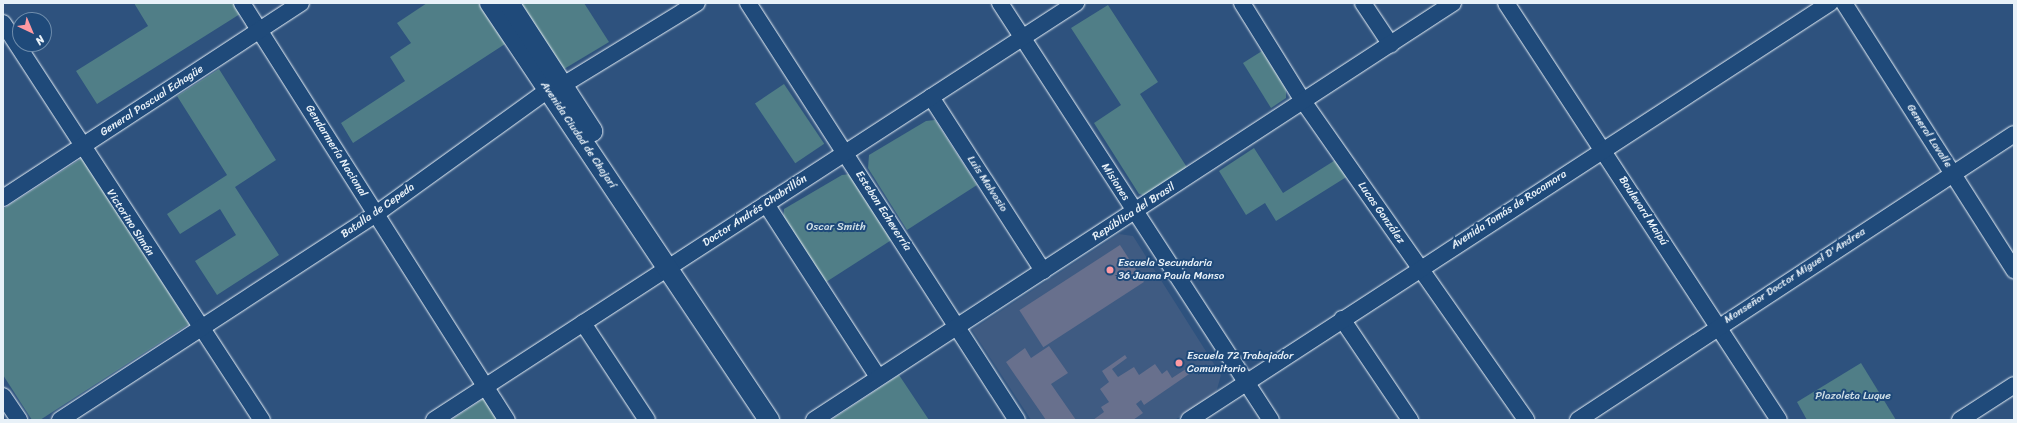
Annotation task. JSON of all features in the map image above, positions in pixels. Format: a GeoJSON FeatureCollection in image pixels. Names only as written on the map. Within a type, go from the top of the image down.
{"type":"FeatureCollection","features":[{"type":"Feature","properties":{"kind":"main road","name":"Avenida Ciudad de Chajarí"},"geometry":{"type":"LineString","coordinates":[[490,3],[556,88]]}},
{"type":"Feature","properties":{"kind":"main road","name":"Avenida Ciudad de Chajarí"},"geometry":{"type":"LineString","coordinates":[[509,3],[556,88],[769,420]]}},
{"type":"Feature","properties":{"kind":"street","name":"Gendarmería Nacional"},"geometry":{"type":"LineString","coordinates":[[242,3],[507,420]]}},
{"type":"Feature","properties":{"kind":"street","name":"General Pascual Echagüe"},"geometry":{"type":"LineString","coordinates":[[3,198],[301,3]]}},
{"type":"Feature","properties":{"kind":"street","name":"Batalla de Cepeda"},"geometry":{"type":"LineString","coordinates":[[60,420],[376,214],[556,88],[697,3]]}},
{"type":"Feature","properties":{"kind":"street","name":"Esteban Echeverría"},"geometry":{"type":"LineString","coordinates":[[748,3],[1017,420]]}},
{"type":"Feature","properties":{"kind":"street","name":"Misiones"},"geometry":{"type":"LineString","coordinates":[[1000,3],[1134,212],[1271,420]]}},
{"type":"Feature","properties":{"kind":"street","name":"Doctor Andrés Chabrillón"},"geometry":{"type":"LineString","coordinates":[[434,420],[1076,3]]}},
{"type":"Feature","properties":{"kind":"street","name":"Lucas González"},"geometry":{"type":"LineString","coordinates":[[1242,3],[1303,101],[1526,420]]}},
{"type":"Feature","properties":{"kind":"street"},"geometry":{"type":"LineString","coordinates":[[1363,3],[1391,44]]}},
{"type":"Feature","properties":{"kind":"street","name":"República del Brasil"},"geometry":{"type":"LineString","coordinates":[[814,420],[1453,3]]}},
{"type":"Feature","properties":{"kind":"street","name":"Boulevard Maipú"},"geometry":{"type":"LineString","coordinates":[[1506,3],[1779,420]]}},
{"type":"Feature","properties":{"kind":"street","name":"Avenida Tomás de Rocamora"},"geometry":{"type":"LineString","coordinates":[[1189,420],[1419,268],[1830,3]]}},
{"type":"Feature","properties":{"kind":"street","name":"General Lavalle"},"geometry":{"type":"LineString","coordinates":[[1844,3],[2014,270]]}},
{"type":"Feature","properties":{"kind":"street","name":"Victorino Simón"},"geometry":{"type":"LineString","coordinates":[[3,23],[81,147],[200,329],[262,420]]}},
{"type":"Feature","properties":{"kind":"street","name":"Luis Malvasio"},"geometry":{"type":"LineString","coordinates":[[931,97],[1043,271]]}},
{"type":"Feature","properties":{"kind":"street","name":"Monseñor Doctor Miguel D'Andrea"},"geometry":{"type":"LineString","coordinates":[[1578,420],[1718,326],[2014,134]]}},
{"type":"Feature","properties":{"kind":"street"},"geometry":{"type":"LineString","coordinates":[[766,204],[878,377]]}},
{"type":"Feature","properties":{"kind":"street"},"geometry":{"type":"LineString","coordinates":[[1342,319],[1410,420]]}},
{"type":"Feature","properties":{"kind":"street"},"geometry":{"type":"LineString","coordinates":[[583,323],[647,420]]}},
{"type":"Feature","properties":{"kind":"street"},"geometry":{"type":"LineString","coordinates":[[1960,420],[2014,385]]}},
{"type":"Feature","properties":{"kind":"street"},"geometry":{"type":"LineString","coordinates":[[3,396],[19,420]]}},
{"type":"Feature","properties":{"kind":"shaded area"},"geometry":{"type":"Polygon","coordinates":[[[1119,234],[1133,236],[1221,375],[1216,393],[1175,420],[1031,420],[972,330],[1119,234]]]}},
{"type":"Feature","properties":{"kind":"green space"},"geometry":{"type":"Polygon","coordinates":[[[134,3],[233,3],[240,14],[97,104],[76,71],[148,26],[134,3]]]}},
{"type":"Feature","properties":{"kind":"green space"},"geometry":{"type":"Polygon","coordinates":[[[427,3],[478,3],[505,44],[353,143],[341,123],[405,81],[390,57],[411,43],[397,23],[427,3]]]}},
{"type":"Feature","properties":{"kind":"green space"},"geometry":{"type":"Polygon","coordinates":[[[521,3],[584,3],[609,42],[564,69],[521,3]]]}},
{"type":"Feature","properties":{"kind":"green space"},"geometry":{"type":"Polygon","coordinates":[[[1108,5],[1158,82],[1140,94],[1188,169],[1147,196],[1139,194],[1094,123],[1121,105],[1071,28],[1108,5]]]}},
{"type":"Feature","properties":{"kind":"green space"},"geometry":{"type":"Polygon","coordinates":[[[1262,51],[1286,89],[1286,98],[1271,108],[1243,63],[1262,51]]]}},
{"type":"Feature","properties":{"kind":"green space"},"geometry":{"type":"Polygon","coordinates":[[[219,69],[276,160],[235,187],[279,255],[217,295],[195,261],[236,235],[220,209],[180,234],[167,214],[227,175],[177,96],[219,69]]]}},
{"type":"Feature","properties":{"kind":"green space"},"geometry":{"type":"Polygon","coordinates":[[[784,84],[824,144],[795,163],[755,104],[784,84]]]}},
{"type":"Feature","properties":{"kind":"green space"},"geometry":{"type":"Polygon","coordinates":[[[935,120],[977,185],[907,230],[868,168],[869,155],[926,121],[935,120]]]}},
{"type":"Feature","properties":{"kind":"green space"},"geometry":{"type":"Polygon","coordinates":[[[1254,148],[1283,193],[1337,159],[1348,176],[1276,221],[1265,203],[1246,215],[1219,171],[1254,148]]]}},
{"type":"Feature","properties":{"kind":"green space"},"geometry":{"type":"Polygon","coordinates":[[[82,158],[189,324],[40,420],[32,420],[3,375],[3,209],[82,158]]]}},
{"type":"Feature","properties":{"kind":"green space","name":"Oscar Smith"},"geometry":{"type":"Polygon","coordinates":[[[851,174],[893,239],[823,284],[783,222],[784,209],[842,175],[851,174]]]}},
{"type":"Feature","properties":{"kind":"green space","name":"Plazoleta Luque"},"geometry":{"type":"Polygon","coordinates":[[[1861,363],[1896,420],[1807,420],[1797,402],[1861,363]]]}},
{"type":"Feature","properties":{"kind":"green space"},"geometry":{"type":"Polygon","coordinates":[[[899,375],[929,420],[831,420],[899,375]]]}},
{"type":"Feature","properties":{"kind":"green space"},"geometry":{"type":"Polygon","coordinates":[[[486,397],[501,420],[451,420],[486,397]]]}},
{"type":"Feature","properties":{"kind":"building"},"geometry":{"type":"Polygon","coordinates":[[[1120,245],[1144,282],[1043,347],[1019,310],[1120,245]]]}},
{"type":"Feature","properties":{"kind":"building"},"geometry":{"type":"Polygon","coordinates":[[[1049,346],[1068,373],[1051,384],[1076,420],[1046,420],[1006,362],[1025,348],[1031,358],[1049,346]]]}},
{"type":"Feature","properties":{"kind":"building"},"geometry":{"type":"Polygon","coordinates":[[[1125,355],[1127,358],[1112,369],[1118,377],[1134,367],[1139,375],[1155,364],[1162,374],[1167,370],[1172,378],[1189,367],[1192,372],[1144,405],[1141,400],[1136,404],[1143,413],[1133,420],[1093,420],[1104,412],[1101,407],[1109,402],[1100,389],[1109,382],[1102,371],[1125,355]]]}},
{"type":"Feature","properties":{"kind":"place","name":"Escuela Secundaria 36 Juana Paula Manso"},"geometry":{"type":"Point","coordinates":[1110,270]}},
{"type":"Feature","properties":{"kind":"place","name":"Escuela 72 Trabajador Comunitario"},"geometry":{"type":"Point","coordinates":[1179,363]}}]}
